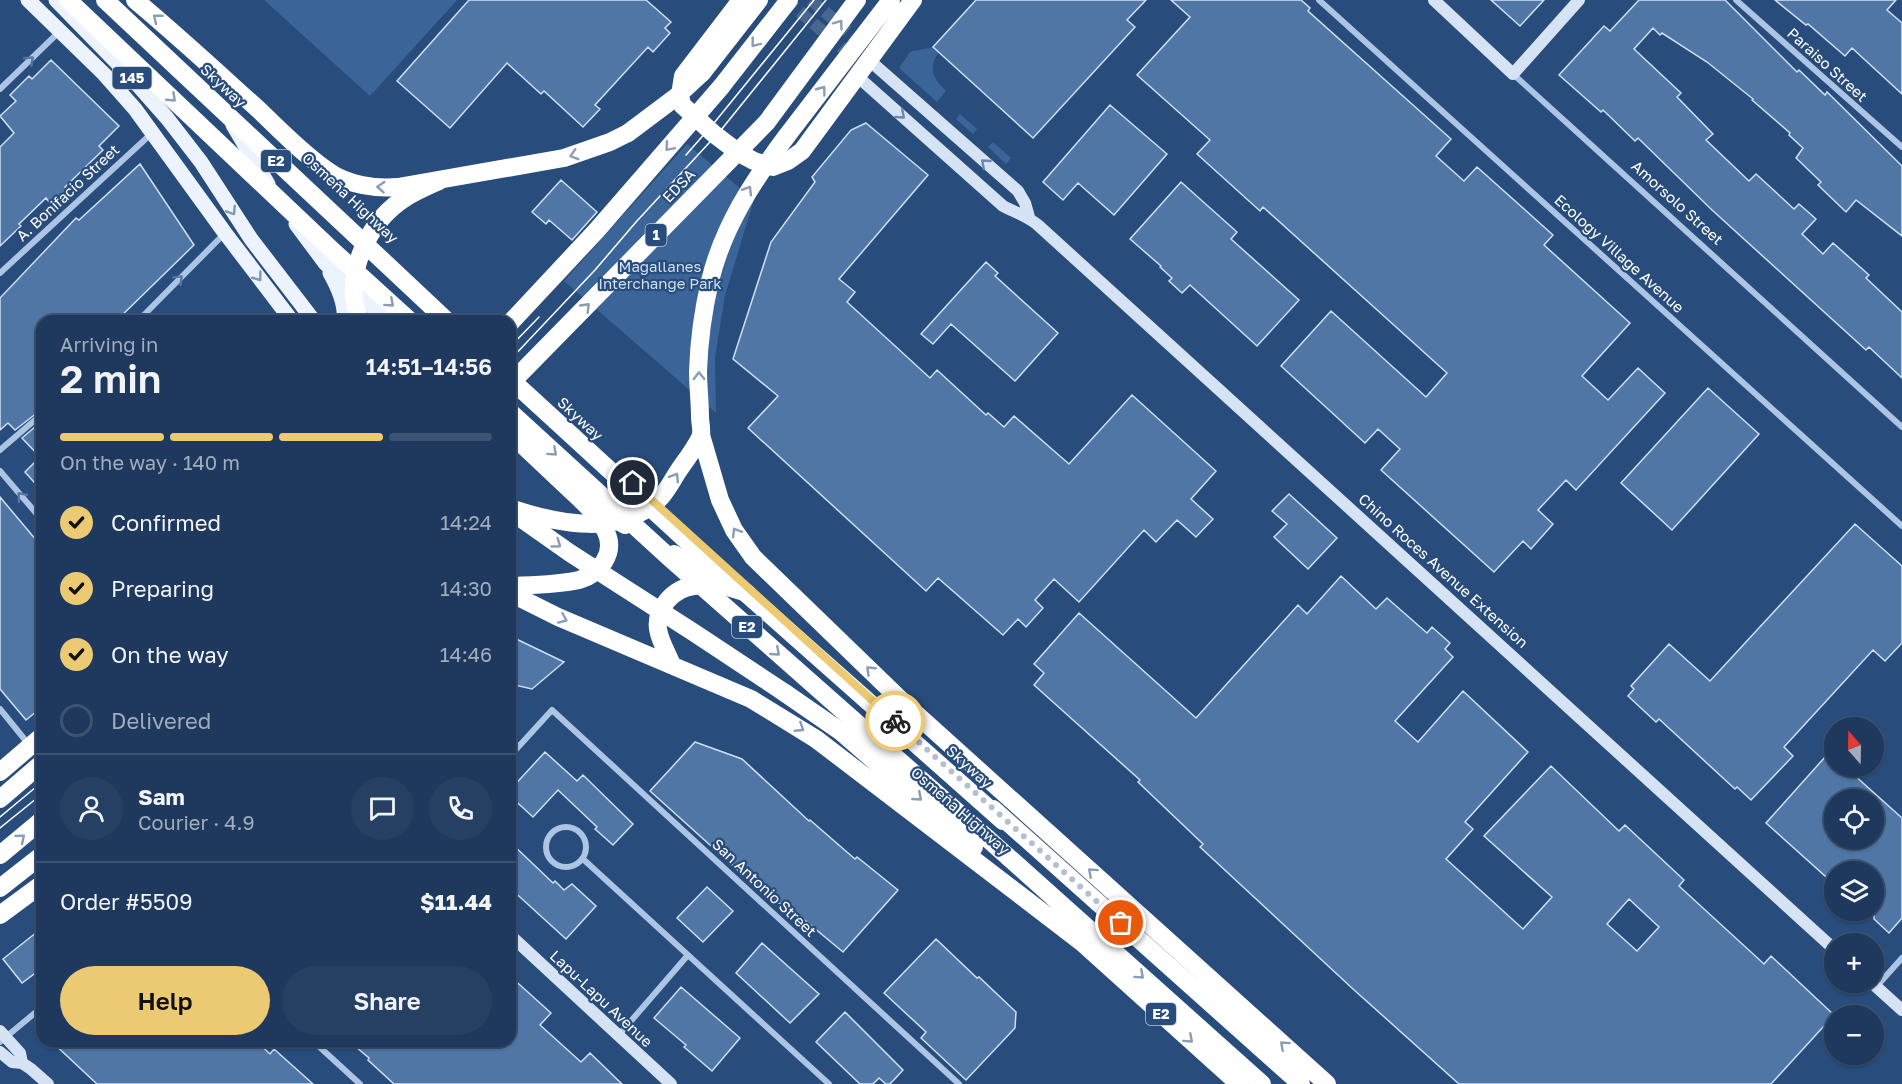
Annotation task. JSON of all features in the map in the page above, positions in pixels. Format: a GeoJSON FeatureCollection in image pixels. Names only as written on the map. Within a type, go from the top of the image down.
{"type":"FeatureCollection","features":[{"type":"Feature","properties":{"kind":"highway","name":"E2"},"geometry":{"type":"LineString","coordinates":[[68,0],[403,315]]}},
{"type":"Feature","properties":{"kind":"highway","name":"Skyway"},"geometry":{"type":"LineString","coordinates":[[105,0],[441,315]]}},
{"type":"Feature","properties":{"kind":"highway"},"geometry":{"type":"LineString","coordinates":[[135,0],[329,172],[363,185],[386,188],[439,181],[564,158],[610,142],[628,133],[676,97],[702,73],[759,0]]}},
{"type":"Feature","properties":{"kind":"highway"},"geometry":{"type":"LineString","coordinates":[[741,0],[683,76],[680,95],[682,105],[714,134],[739,153],[773,167],[788,161],[802,151],[861,60],[913,0]]}},
{"type":"Feature","properties":{"kind":"highway"},"geometry":{"type":"LineString","coordinates":[[516,317],[597,230],[721,87],[789,0]]}},
{"type":"Feature","properties":{"kind":"highway","name":"EDSA"},"geometry":{"type":"LineString","coordinates":[[516,378],[767,122],[857,0]]}},
{"type":"Feature","properties":{"kind":"highway"},"geometry":{"type":"LineString","coordinates":[[891,0],[754,180],[722,244],[704,310],[698,373],[701,435],[714,482],[734,530],[753,557],[905,704],[1327,1084]]}},
{"type":"Feature","properties":{"kind":"highway"},"geometry":{"type":"LineString","coordinates":[[358,315],[354,297],[356,278],[361,252],[368,238],[404,198],[439,181]]}},
{"type":"Feature","properties":{"kind":"highway","name":"1"},"geometry":{"type":"LineString","coordinates":[[516,396],[545,349]]}},
{"type":"Feature","properties":{"kind":"highway","name":"Skyway"},"geometry":{"type":"LineString","coordinates":[[516,384],[687,541],[1299,1084]]}},
{"type":"Feature","properties":{"kind":"highway","name":"E2"},"geometry":{"type":"LineString","coordinates":[[516,417],[671,559],[1262,1084]]}},
{"type":"Feature","properties":{"kind":"highway"},"geometry":{"type":"LineString","coordinates":[[516,511],[544,519],[593,524],[604,524],[626,518],[648,508],[660,497],[701,435]]}},
{"type":"Feature","properties":{"kind":"highway"},"geometry":{"type":"LineString","coordinates":[[516,439],[582,501],[600,522],[607,534],[609,549],[605,563],[595,572],[580,580],[516,585]]}},
{"type":"Feature","properties":{"kind":"highway"},"geometry":{"type":"LineString","coordinates":[[582,501],[666,549],[722,585],[756,596]]}},
{"type":"Feature","properties":{"kind":"highway","name":"Osmeña Highway"},"geometry":{"type":"LineString","coordinates":[[516,513],[570,553],[840,731],[1084,944]]}},
{"type":"Feature","properties":{"kind":"highway"},"geometry":{"type":"LineString","coordinates":[[672,665],[658,629],[659,614],[667,600],[692,586],[722,585]]}},
{"type":"Feature","properties":{"kind":"highway","name":"E2"},"geometry":{"type":"LineString","coordinates":[[756,596],[1299,1084]]}},
{"type":"Feature","properties":{"kind":"highway"},"geometry":{"type":"LineString","coordinates":[[516,597],[751,699],[816,739],[1084,944]]}},
{"type":"Feature","properties":{"kind":"highway"},"geometry":{"type":"LineString","coordinates":[[0,772],[36,741]]}},
{"type":"Feature","properties":{"kind":"highway"},"geometry":{"type":"LineString","coordinates":[[0,799],[36,768]]}},
{"type":"Feature","properties":{"kind":"highway"},"geometry":{"type":"LineString","coordinates":[[0,855],[36,825]]}},
{"type":"Feature","properties":{"kind":"highway"},"geometry":{"type":"LineString","coordinates":[[0,888],[36,860]]}},
{"type":"Feature","properties":{"kind":"highway"},"geometry":{"type":"LineString","coordinates":[[0,915],[36,888]]}},
{"type":"Feature","properties":{"kind":"highway","name":"E2"},"geometry":{"type":"LineString","coordinates":[[1084,944],[1239,1084]]}},
{"type":"Feature","properties":{"kind":"main road"},"geometry":{"type":"LineString","coordinates":[[28,0],[104,74],[153,131],[225,233],[287,315]]}},
{"type":"Feature","properties":{"kind":"main road","name":"145"},"geometry":{"type":"LineString","coordinates":[[56,0],[168,118],[201,162],[251,239],[309,315]]}},
{"type":"Feature","properties":{"kind":"main road","name":"Osmeña Highway"},"geometry":{"type":"LineString","coordinates":[[116,0],[218,99],[451,315]]}},
{"type":"Feature","properties":{"kind":"main road","name":"Amorsolo Street"},"geometry":{"type":"LineString","coordinates":[[1434,0],[1513,74]]}},
{"type":"Feature","properties":{"kind":"main road"},"geometry":{"type":"LineString","coordinates":[[1513,74],[1579,0]]}},
{"type":"Feature","properties":{"kind":"main road","name":"Chino Roces Avenue Extension"},"geometry":{"type":"LineString","coordinates":[[861,60],[1003,206],[1029,217],[1824,940]]}},
{"type":"Feature","properties":{"kind":"main road","name":"Chino Roces Avenue Extension"},"geometry":{"type":"LineString","coordinates":[[861,60],[1018,191],[1029,217]]}},
{"type":"Feature","properties":{"kind":"main road"},"geometry":{"type":"LineString","coordinates":[[218,99],[264,178],[325,264],[338,287],[345,315]]}},
{"type":"Feature","properties":{"kind":"main road"},"geometry":{"type":"LineString","coordinates":[[325,264],[380,315]]}},
{"type":"Feature","properties":{"kind":"main road"},"geometry":{"type":"LineString","coordinates":[[516,376],[756,596]]}},
{"type":"Feature","properties":{"kind":"main road","name":"Lapu-Lapu Avenue"},"geometry":{"type":"LineString","coordinates":[[516,941],[671,1084]]}},
{"type":"Feature","properties":{"kind":"main road"},"geometry":{"type":"LineString","coordinates":[[1883,993],[1902,1010]]}},
{"type":"Feature","properties":{"kind":"main road"},"geometry":{"type":"LineString","coordinates":[[2,1037],[20,1053],[22,1063]]}},
{"type":"Feature","properties":{"kind":"main road"},"geometry":{"type":"LineString","coordinates":[[0,1052],[12,1062],[22,1063],[48,1084]]}},
{"type":"Feature","properties":{"kind":"street","name":"Ecology Village Avenue"},"geometry":{"type":"LineString","coordinates":[[1320,0],[1902,526]]}},
{"type":"Feature","properties":{"kind":"street","name":"Paraiso Street"},"geometry":{"type":"LineString","coordinates":[[1736,0],[1902,147]]}},
{"type":"Feature","properties":{"kind":"street"},"geometry":{"type":"LineString","coordinates":[[0,89],[60,31]]}},
{"type":"Feature","properties":{"kind":"street","name":"Amorsolo Street"},"geometry":{"type":"LineString","coordinates":[[1513,74],[1902,427]]}},
{"type":"Feature","properties":{"kind":"street","name":"A. Bonifacio Street"},"geometry":{"type":"LineString","coordinates":[[0,273],[153,131]]}},
{"type":"Feature","properties":{"kind":"street"},"geometry":{"type":"LineString","coordinates":[[144,315],[225,233]]}},
{"type":"Feature","properties":{"kind":"street"},"geometry":{"type":"LineString","coordinates":[[0,450],[36,419]]}},
{"type":"Feature","properties":{"kind":"street"},"geometry":{"type":"LineString","coordinates":[[0,471],[36,513]]}},
{"type":"Feature","properties":{"kind":"street"},"geometry":{"type":"LineString","coordinates":[[0,709],[36,741]]}},
{"type":"Feature","properties":{"kind":"street","name":"San Antonio Street"},"geometry":{"type":"LineString","coordinates":[[516,749],[552,710],[959,1084]]}},
{"type":"Feature","properties":{"kind":"street"},"geometry":{"type":"LineString","coordinates":[[565,826],[578,830],[586,840],[586,853],[583,859],[572,867],[552,862],[546,850],[549,836],[558,828],[565,826]]}},
{"type":"Feature","properties":{"kind":"street"},"geometry":{"type":"LineString","coordinates":[[583,859],[829,1084]]}},
{"type":"Feature","properties":{"kind":"street"},"geometry":{"type":"LineString","coordinates":[[618,1035],[688,955]]}},
{"type":"Feature","properties":{"kind":"street"},"geometry":{"type":"LineString","coordinates":[[1884,975],[1902,958]]}},
{"type":"Feature","properties":{"kind":"street"},"geometry":{"type":"LineString","coordinates":[[2,1037],[36,1012]]}},
{"type":"Feature","properties":{"kind":"street"},"geometry":{"type":"LineString","coordinates":[[320,1047],[360,1084]]}},
{"type":"Feature","properties":{"kind":"green space"},"geometry":{"type":"Polygon","coordinates":[[[264,0],[457,0],[370,96],[264,0]]]}},
{"type":"Feature","properties":{"kind":"green space"},"geometry":{"type":"Polygon","coordinates":[[[933,47],[939,52],[933,63],[935,78],[946,91],[937,102],[899,68],[910,52],[933,47]]]}},
{"type":"Feature","properties":{"kind":"green space"},"geometry":{"type":"Polygon","coordinates":[[[960,114],[977,129],[973,134],[956,119],[960,114]]]}},
{"type":"Feature","properties":{"kind":"green space"},"geometry":{"type":"Polygon","coordinates":[[[993,142],[1011,158],[1006,164],[988,147],[993,142]]]}},
{"type":"Feature","properties":{"kind":"green space","name":"Magallanes Interchange Park"},"geometry":{"type":"Polygon","coordinates":[[[687,144],[754,200],[725,295],[715,357],[716,413],[564,281],[687,144]]]}},
{"type":"Feature","properties":{"kind":"building"},"geometry":{"type":"Polygon","coordinates":[[[469,0],[646,0],[671,22],[665,28],[670,33],[653,52],[648,47],[595,105],[600,109],[583,127],[544,91],[541,94],[507,63],[450,128],[397,81],[469,0]]]}},
{"type":"Feature","properties":{"kind":"building"},"geometry":{"type":"Polygon","coordinates":[[[976,0],[1146,0],[1127,20],[1135,27],[1033,138],[933,47],[976,0]]]}},
{"type":"Feature","properties":{"kind":"building"},"geometry":{"type":"Polygon","coordinates":[[[1171,0],[1301,0],[1310,8],[1308,11],[1451,139],[1436,156],[1464,181],[1477,167],[1553,235],[1544,245],[1630,323],[1582,376],[1608,400],[1638,368],[1665,393],[1576,490],[1566,480],[1538,510],[1553,524],[1531,549],[1523,541],[1494,572],[1381,470],[1400,449],[1378,429],[1365,443],[1281,366],[1331,311],[1426,397],[1447,373],[1263,207],[1260,211],[1197,154],[1210,140],[1137,75],[1190,17],[1171,0]]]}},
{"type":"Feature","properties":{"kind":"building"},"geometry":{"type":"Polygon","coordinates":[[[1491,0],[1544,0],[1520,26],[1491,0]]]}},
{"type":"Feature","properties":{"kind":"building"},"geometry":{"type":"Polygon","coordinates":[[[1639,0],[1725,0],[1797,72],[1799,70],[1825,95],[1827,92],[1902,166],[1902,236],[1856,200],[1846,212],[1818,185],[1821,182],[1796,158],[1803,148],[1789,135],[1790,133],[1707,62],[1662,33],[1660,35],[1653,28],[1634,49],[1681,93],[1677,97],[1713,134],[1706,140],[1749,181],[1756,174],[1794,209],[1799,204],[1816,219],[1802,234],[1823,254],[1833,243],[1869,275],[1866,278],[1902,312],[1902,378],[1869,347],[1866,350],[1712,210],[1638,138],[1635,141],[1603,110],[1601,112],[1559,75],[1604,26],[1610,31],[1639,0]]]}},
{"type":"Feature","properties":{"kind":"building"},"geometry":{"type":"Polygon","coordinates":[[[1775,0],[1896,0],[1887,10],[1902,23],[1902,94],[1852,48],[1845,56],[1808,24],[1806,25],[1775,0]]]}},
{"type":"Feature","properties":{"kind":"building"},"geometry":{"type":"Polygon","coordinates":[[[51,60],[119,126],[99,146],[103,150],[65,187],[68,190],[55,202],[49,202],[46,198],[0,246],[0,147],[14,133],[0,116],[16,101],[10,95],[29,76],[32,79],[51,60]]]}},
{"type":"Feature","properties":{"kind":"building"},"geometry":{"type":"Polygon","coordinates":[[[1110,105],[1167,154],[1114,215],[1078,183],[1063,200],[1043,182],[1110,105]]]}},
{"type":"Feature","properties":{"kind":"building"},"geometry":{"type":"Polygon","coordinates":[[[866,123],[928,175],[839,279],[855,292],[847,302],[930,378],[937,370],[986,415],[988,413],[1004,427],[1014,416],[1069,464],[1132,395],[1216,471],[1191,499],[1213,519],[1196,537],[1177,520],[1156,542],[1144,530],[1079,602],[1054,579],[1035,600],[1043,608],[1026,627],[1018,619],[1003,635],[938,578],[926,591],[748,428],[778,396],[733,359],[771,242],[815,182],[812,177],[851,130],[866,123]]]}},
{"type":"Feature","properties":{"kind":"building"},"geometry":{"type":"Polygon","coordinates":[[[140,164],[194,245],[122,315],[36,315],[36,414],[15,430],[8,423],[0,430],[0,298],[76,218],[79,220],[140,164]]]}},
{"type":"Feature","properties":{"kind":"building"},"geometry":{"type":"Polygon","coordinates":[[[561,180],[597,212],[572,240],[549,220],[546,224],[532,212],[561,180]]]}},
{"type":"Feature","properties":{"kind":"building"},"geometry":{"type":"Polygon","coordinates":[[[1181,182],[1237,232],[1231,239],[1299,300],[1257,346],[1190,285],[1182,293],[1169,281],[1172,278],[1161,266],[1130,239],[1181,182]]]}},
{"type":"Feature","properties":{"kind":"building"},"geometry":{"type":"Polygon","coordinates":[[[986,262],[998,273],[995,276],[1058,333],[1015,381],[951,324],[933,344],[921,334],[986,262]]]}},
{"type":"Feature","properties":{"kind":"building"},"geometry":{"type":"Polygon","coordinates":[[[1708,388],[1759,434],[1672,530],[1621,483],[1708,388]]]}},
{"type":"Feature","properties":{"kind":"building"},"geometry":{"type":"Polygon","coordinates":[[[36,426],[36,453],[22,438],[36,426]]]}},
{"type":"Feature","properties":{"kind":"building"},"geometry":{"type":"Polygon","coordinates":[[[36,461],[36,484],[25,472],[36,461]]]}},
{"type":"Feature","properties":{"kind":"building"},"geometry":{"type":"Polygon","coordinates":[[[1289,494],[1337,538],[1308,569],[1274,537],[1287,524],[1272,511],[1289,494]]]}},
{"type":"Feature","properties":{"kind":"building"},"geometry":{"type":"Polygon","coordinates":[[[0,497],[36,540],[36,712],[26,720],[0,689],[0,497]]]}},
{"type":"Feature","properties":{"kind":"building"},"geometry":{"type":"Polygon","coordinates":[[[1855,524],[1902,566],[1902,643],[1885,661],[1873,650],[1784,747],[1793,756],[1751,800],[1737,787],[1735,789],[1659,719],[1656,722],[1628,696],[1634,689],[1631,686],[1669,644],[1710,681],[1855,524]]]}},
{"type":"Feature","properties":{"kind":"building"},"geometry":{"type":"Polygon","coordinates":[[[1341,576],[1376,609],[1387,598],[1427,633],[1432,627],[1450,643],[1445,649],[1453,657],[1395,721],[1418,742],[1463,691],[1528,752],[1465,822],[1473,829],[1446,859],[1523,929],[1552,897],[1484,836],[1551,766],[1619,831],[1625,825],[1684,880],[1679,886],[1764,964],[1771,956],[1824,1006],[1824,1026],[1771,1084],[1459,1084],[1200,847],[1203,844],[1138,782],[1140,780],[1034,685],[1044,673],[1034,664],[1079,613],[1196,718],[1298,605],[1307,614],[1341,576]],[[1629,899],[1607,924],[1637,951],[1659,927],[1629,899]]]}},
{"type":"Feature","properties":{"kind":"building"},"geometry":{"type":"Polygon","coordinates":[[[516,639],[564,662],[532,689],[516,685],[516,639]]]}},
{"type":"Feature","properties":{"kind":"building"},"geometry":{"type":"Polygon","coordinates":[[[695,742],[742,759],[809,821],[855,859],[857,857],[898,890],[843,952],[802,918],[799,921],[752,879],[750,881],[650,791],[695,742]]]}},
{"type":"Feature","properties":{"kind":"building"},"geometry":{"type":"Polygon","coordinates":[[[545,752],[577,781],[583,775],[633,824],[613,845],[558,790],[533,817],[516,801],[516,783],[545,752]]]}},
{"type":"Feature","properties":{"kind":"building"},"geometry":{"type":"Polygon","coordinates":[[[1824,758],[1824,777],[1856,777],[1870,789],[1824,789],[1824,849],[1884,849],[1884,802],[1902,818],[1902,918],[1889,933],[1876,921],[1884,921],[1884,861],[1824,861],[1824,875],[1766,823],[1824,758]]]}},
{"type":"Feature","properties":{"kind":"building"},"geometry":{"type":"Polygon","coordinates":[[[516,848],[553,883],[555,881],[564,890],[572,884],[596,906],[566,939],[516,893],[516,848]]]}},
{"type":"Feature","properties":{"kind":"building"},"geometry":{"type":"Polygon","coordinates":[[[707,887],[733,911],[703,942],[677,918],[707,887]]]}},
{"type":"Feature","properties":{"kind":"building"},"geometry":{"type":"Polygon","coordinates":[[[36,933],[36,972],[22,983],[3,959],[36,933]]]}},
{"type":"Feature","properties":{"kind":"building"},"geometry":{"type":"Polygon","coordinates":[[[936,939],[1016,1012],[1015,1028],[966,1080],[921,1038],[926,1032],[884,993],[936,939]]]}},
{"type":"Feature","properties":{"kind":"building"},"geometry":{"type":"Polygon","coordinates":[[[762,943],[819,994],[790,1023],[736,973],[762,943]]]}},
{"type":"Feature","properties":{"kind":"building"},"geometry":{"type":"Polygon","coordinates":[[[516,981],[551,1013],[540,1025],[581,1062],[590,1053],[622,1084],[394,1084],[368,1060],[369,1058],[356,1047],[516,1047],[516,981]]]}},
{"type":"Feature","properties":{"kind":"building"},"geometry":{"type":"Polygon","coordinates":[[[681,987],[740,1038],[712,1071],[654,1018],[681,987]]]}},
{"type":"Feature","properties":{"kind":"building"},"geometry":{"type":"Polygon","coordinates":[[[845,1012],[903,1070],[890,1084],[886,1084],[879,1078],[873,1084],[860,1084],[816,1042],[845,1012]]]}},
{"type":"Feature","properties":{"kind":"building"},"geometry":{"type":"Polygon","coordinates":[[[57,1047],[262,1047],[270,1054],[274,1049],[313,1084],[97,1084],[57,1047]]]}},
{"type":"Feature","properties":{"kind":"tunnel"},"geometry":{"type":"LineString","coordinates":[[786,0],[854,58]]}},
{"type":"Feature","properties":{"kind":"tunnel"},"geometry":{"type":"LineString","coordinates":[[811,0],[864,45]]}},
{"type":"Feature","properties":{"kind":"tram line"},"geometry":{"type":"LineString","coordinates":[[686,155],[814,0]]}},
{"type":"Feature","properties":{"kind":"tram line"},"geometry":{"type":"LineString","coordinates":[[516,354],[721,130],[826,0]]}},
{"type":"Feature","properties":{"kind":"tram line"},"geometry":{"type":"LineString","coordinates":[[516,341],[539,317]]}},
{"type":"Feature","properties":{"kind":"tram line"},"geometry":{"type":"LineString","coordinates":[[0,817],[36,787]]}},
{"type":"Feature","properties":{"kind":"tram line"},"geometry":{"type":"LineString","coordinates":[[0,828],[36,799]]}},
{"type":"Feature","properties":{"kind":"way so far"},"geometry":{"type":"LineString","coordinates":[[895,721],[1121,923]]}},
{"type":"Feature","properties":{"kind":"route"},"geometry":{"type":"LineString","coordinates":[[633,483],[895,721]]}}]}
